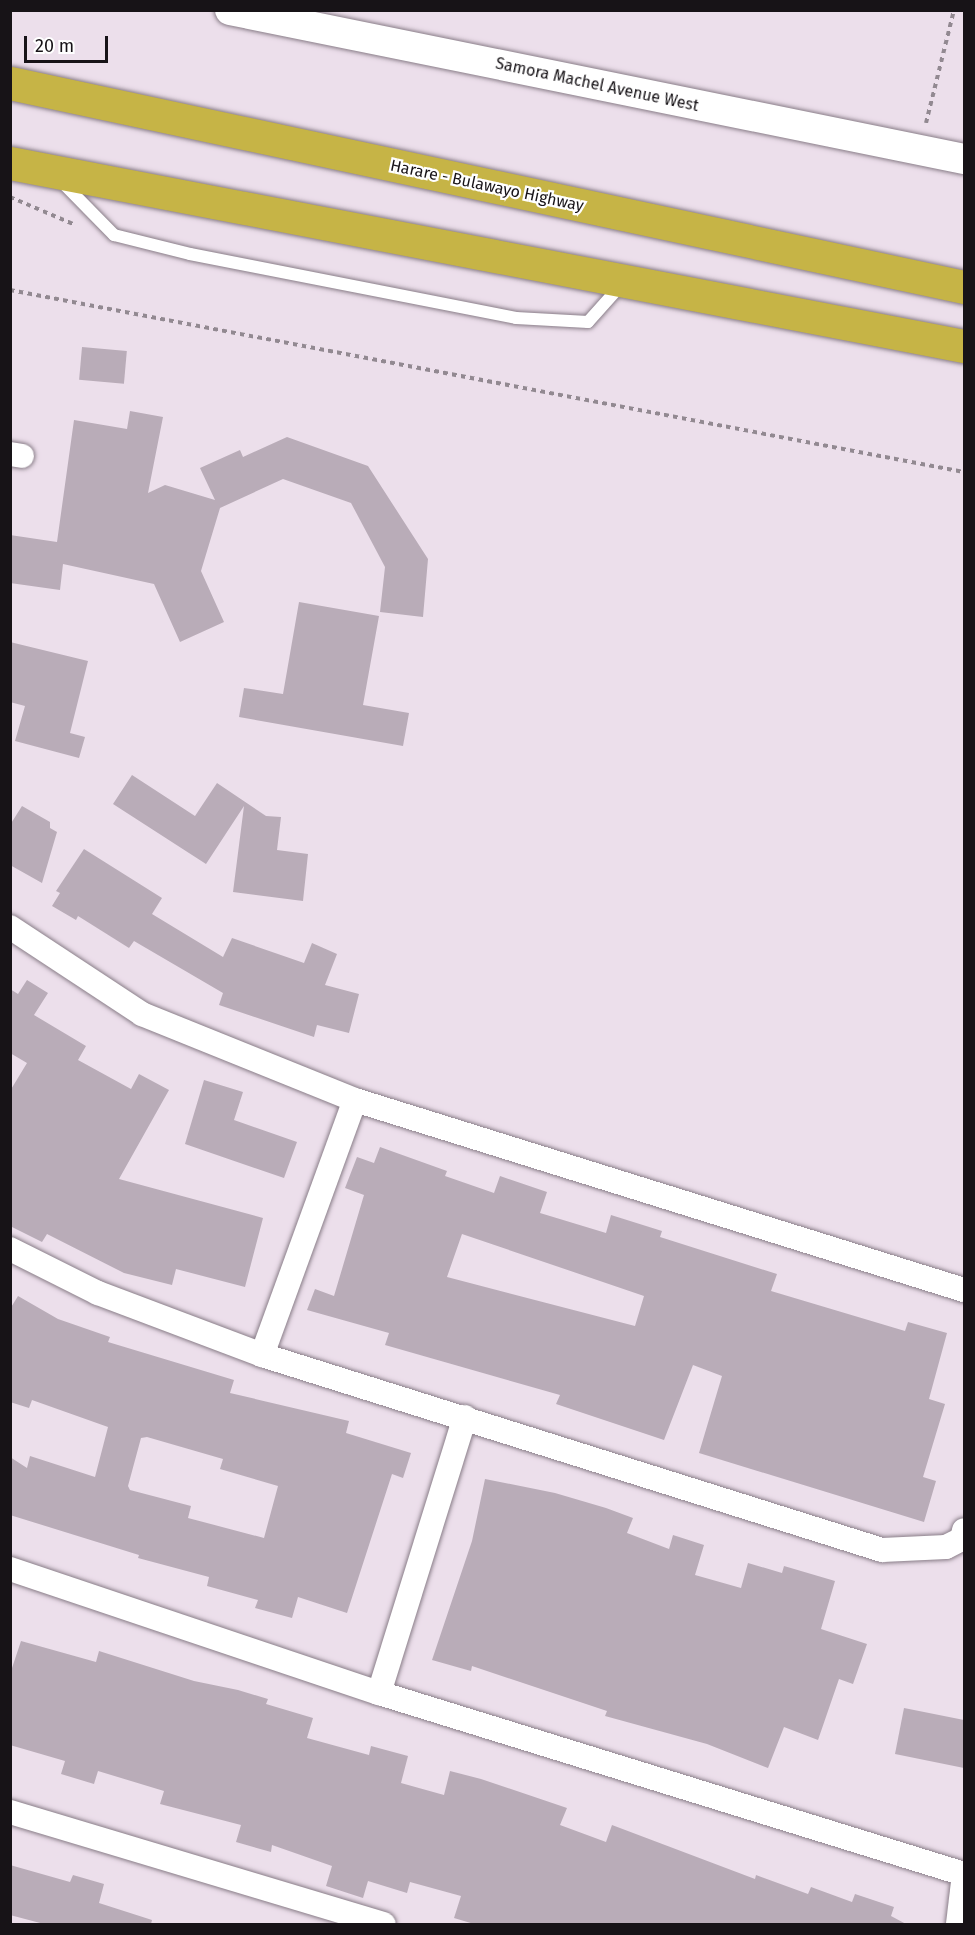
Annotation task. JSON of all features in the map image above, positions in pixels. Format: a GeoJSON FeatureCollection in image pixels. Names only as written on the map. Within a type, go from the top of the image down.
{"type":"FeatureCollection","features":[{"type":"Feature","properties":{"kind":"highway","name":"Harare - Bulawayo Highway"},"geometry":{"type":"LineString","coordinates":[[10,84],[964,287]]}},
{"type":"Feature","properties":{"kind":"highway"},"geometry":{"type":"LineString","coordinates":[[10,163],[960,350]]}},
{"type":"Feature","properties":{"kind":"street","name":"Samora Machel Avenue West"},"geometry":{"type":"LineString","coordinates":[[230,10],[964,159]]}},
{"type":"Feature","properties":{"kind":"street"},"geometry":{"type":"LineString","coordinates":[[10,927],[142,1014],[355,1100],[964,1290]]}},
{"type":"Feature","properties":{"kind":"street"},"geometry":{"type":"LineString","coordinates":[[262,1355],[355,1100]]}},
{"type":"Feature","properties":{"kind":"street"},"geometry":{"type":"LineString","coordinates":[[10,1250],[98,1293],[262,1355],[882,1550],[946,1547],[962,1539],[964,1530]]}},
{"type":"Feature","properties":{"kind":"street"},"geometry":{"type":"LineString","coordinates":[[380,1694],[465,1417]]}},
{"type":"Feature","properties":{"kind":"street"},"geometry":{"type":"LineString","coordinates":[[10,1569],[380,1694],[964,1874],[958,1924]]}},
{"type":"Feature","properties":{"kind":"street"},"geometry":{"type":"LineString","coordinates":[[10,1812],[384,1924]]}},
{"type":"Feature","properties":{"kind":"lane"},"geometry":{"type":"LineString","coordinates":[[54,172],[114,235],[190,254],[516,318],[588,322],[623,283]]}},
{"type":"Feature","properties":{"kind":"path"},"geometry":{"type":"LineString","coordinates":[[920,151],[954,10]]}},
{"type":"Feature","properties":{"kind":"path"},"geometry":{"type":"LineString","coordinates":[[10,198],[60,220],[114,235]]}},
{"type":"Feature","properties":{"kind":"path"},"geometry":{"type":"LineString","coordinates":[[10,290],[964,472]]}},
{"type":"Feature","properties":{"kind":"building"},"geometry":{"type":"Polygon","coordinates":[[[82,347],[127,351],[124,384],[79,380],[82,347]]]}},
{"type":"Feature","properties":{"kind":"building"},"geometry":{"type":"Polygon","coordinates":[[[130,411],[163,417],[148,493],[165,485],[215,500],[200,468],[240,450],[243,457],[287,437],[368,466],[428,559],[423,617],[380,612],[385,567],[351,503],[283,479],[220,508],[201,571],[224,622],[180,642],[154,584],[63,564],[60,590],[10,583],[10,535],[57,542],[74,420],[127,429],[130,411]]]}},
{"type":"Feature","properties":{"kind":"building"},"geometry":{"type":"Polygon","coordinates":[[[299,602],[379,616],[363,705],[409,713],[403,746],[239,717],[244,688],[283,694],[299,602]]]}},
{"type":"Feature","properties":{"kind":"building"},"geometry":{"type":"Polygon","coordinates":[[[10,642],[88,661],[70,733],[85,737],[79,758],[15,741],[25,706],[10,702],[10,642]]]}},
{"type":"Feature","properties":{"kind":"building"},"geometry":{"type":"Polygon","coordinates":[[[132,775],[195,816],[217,783],[266,816],[281,817],[277,850],[308,854],[303,901],[233,892],[244,806],[206,864],[113,804],[132,775]]]}},
{"type":"Feature","properties":{"kind":"building"},"geometry":{"type":"Polygon","coordinates":[[[22,806],[50,822],[50,828],[57,832],[42,883],[10,865],[10,825],[22,806]]]}},
{"type":"Feature","properties":{"kind":"building"},"geometry":{"type":"Polygon","coordinates":[[[84,849],[162,898],[152,914],[223,957],[232,938],[304,963],[312,943],[337,954],[325,985],[359,994],[349,1033],[317,1025],[314,1037],[219,1005],[223,993],[134,941],[129,948],[78,916],[76,920],[52,906],[60,893],[56,891],[84,849]]]}},
{"type":"Feature","properties":{"kind":"building"},"geometry":{"type":"Polygon","coordinates":[[[27,980],[48,993],[34,1015],[86,1046],[78,1060],[131,1089],[139,1074],[169,1090],[119,1179],[263,1218],[245,1287],[176,1269],[172,1285],[124,1273],[47,1234],[42,1242],[10,1226],[10,1091],[27,1063],[10,1053],[10,989],[18,994],[27,980]]]}},
{"type":"Feature","properties":{"kind":"building"},"geometry":{"type":"Polygon","coordinates":[[[204,1080],[243,1092],[234,1120],[297,1142],[284,1178],[185,1144],[204,1080]]]}},
{"type":"Feature","properties":{"kind":"building"},"geometry":{"type":"Polygon","coordinates":[[[380,1147],[447,1171],[445,1176],[494,1193],[500,1176],[547,1192],[540,1213],[606,1233],[611,1215],[662,1231],[660,1237],[777,1274],[771,1291],[905,1331],[908,1322],[947,1333],[929,1399],[945,1404],[923,1477],[936,1481],[924,1522],[699,1453],[722,1376],[693,1365],[664,1440],[556,1404],[560,1395],[385,1345],[389,1333],[307,1310],[315,1289],[334,1296],[364,1195],[345,1188],[357,1157],[374,1163],[380,1147]],[[462,1234],[447,1277],[635,1326],[644,1296],[462,1234]]]}},
{"type":"Feature","properties":{"kind":"building"},"geometry":{"type":"Polygon","coordinates":[[[18,1296],[58,1319],[110,1337],[108,1342],[234,1380],[230,1393],[349,1421],[346,1433],[411,1453],[403,1478],[392,1474],[347,1613],[298,1597],[292,1618],[255,1608],[258,1600],[207,1586],[209,1577],[138,1558],[139,1555],[10,1515],[10,1457],[27,1468],[30,1456],[95,1477],[108,1427],[32,1400],[29,1408],[10,1402],[10,1309],[18,1296]],[[147,1437],[141,1438],[128,1486],[130,1490],[191,1506],[188,1518],[264,1538],[278,1486],[220,1469],[223,1459],[147,1437]]]}},
{"type":"Feature","properties":{"kind":"building"},"geometry":{"type":"Polygon","coordinates":[[[485,1479],[555,1493],[633,1518],[627,1533],[669,1549],[673,1535],[704,1545],[695,1575],[741,1588],[748,1563],[782,1573],[784,1566],[835,1581],[821,1629],[867,1644],[853,1684],[839,1679],[818,1740],[784,1727],[768,1768],[707,1744],[605,1716],[607,1711],[472,1666],[471,1671],[432,1660],[472,1541],[485,1479]]]}},
{"type":"Feature","properties":{"kind":"building"},"geometry":{"type":"Polygon","coordinates":[[[21,1641],[96,1662],[99,1651],[194,1681],[268,1699],[266,1704],[313,1718],[307,1738],[369,1755],[371,1746],[408,1756],[401,1783],[444,1795],[450,1771],[481,1779],[567,1808],[560,1825],[606,1842],[612,1825],[755,1879],[756,1875],[808,1894],[811,1887],[852,1902],[855,1894],[894,1907],[891,1916],[906,1924],[474,1924],[454,1918],[461,1896],[410,1882],[407,1893],[368,1881],[363,1898],[326,1886],[332,1866],[272,1845],[271,1852],[236,1842],[241,1825],[160,1804],[164,1791],[98,1771],[94,1784],[61,1774],[65,1761],[10,1745],[10,1674],[21,1641]]]}},
{"type":"Feature","properties":{"kind":"building"},"geometry":{"type":"Polygon","coordinates":[[[904,1708],[964,1720],[964,1768],[895,1754],[904,1708]]]}},
{"type":"Feature","properties":{"kind":"building"},"geometry":{"type":"Polygon","coordinates":[[[10,1865],[70,1882],[73,1875],[104,1884],[99,1903],[152,1920],[151,1924],[44,1924],[10,1915],[10,1865]]]}}]}
